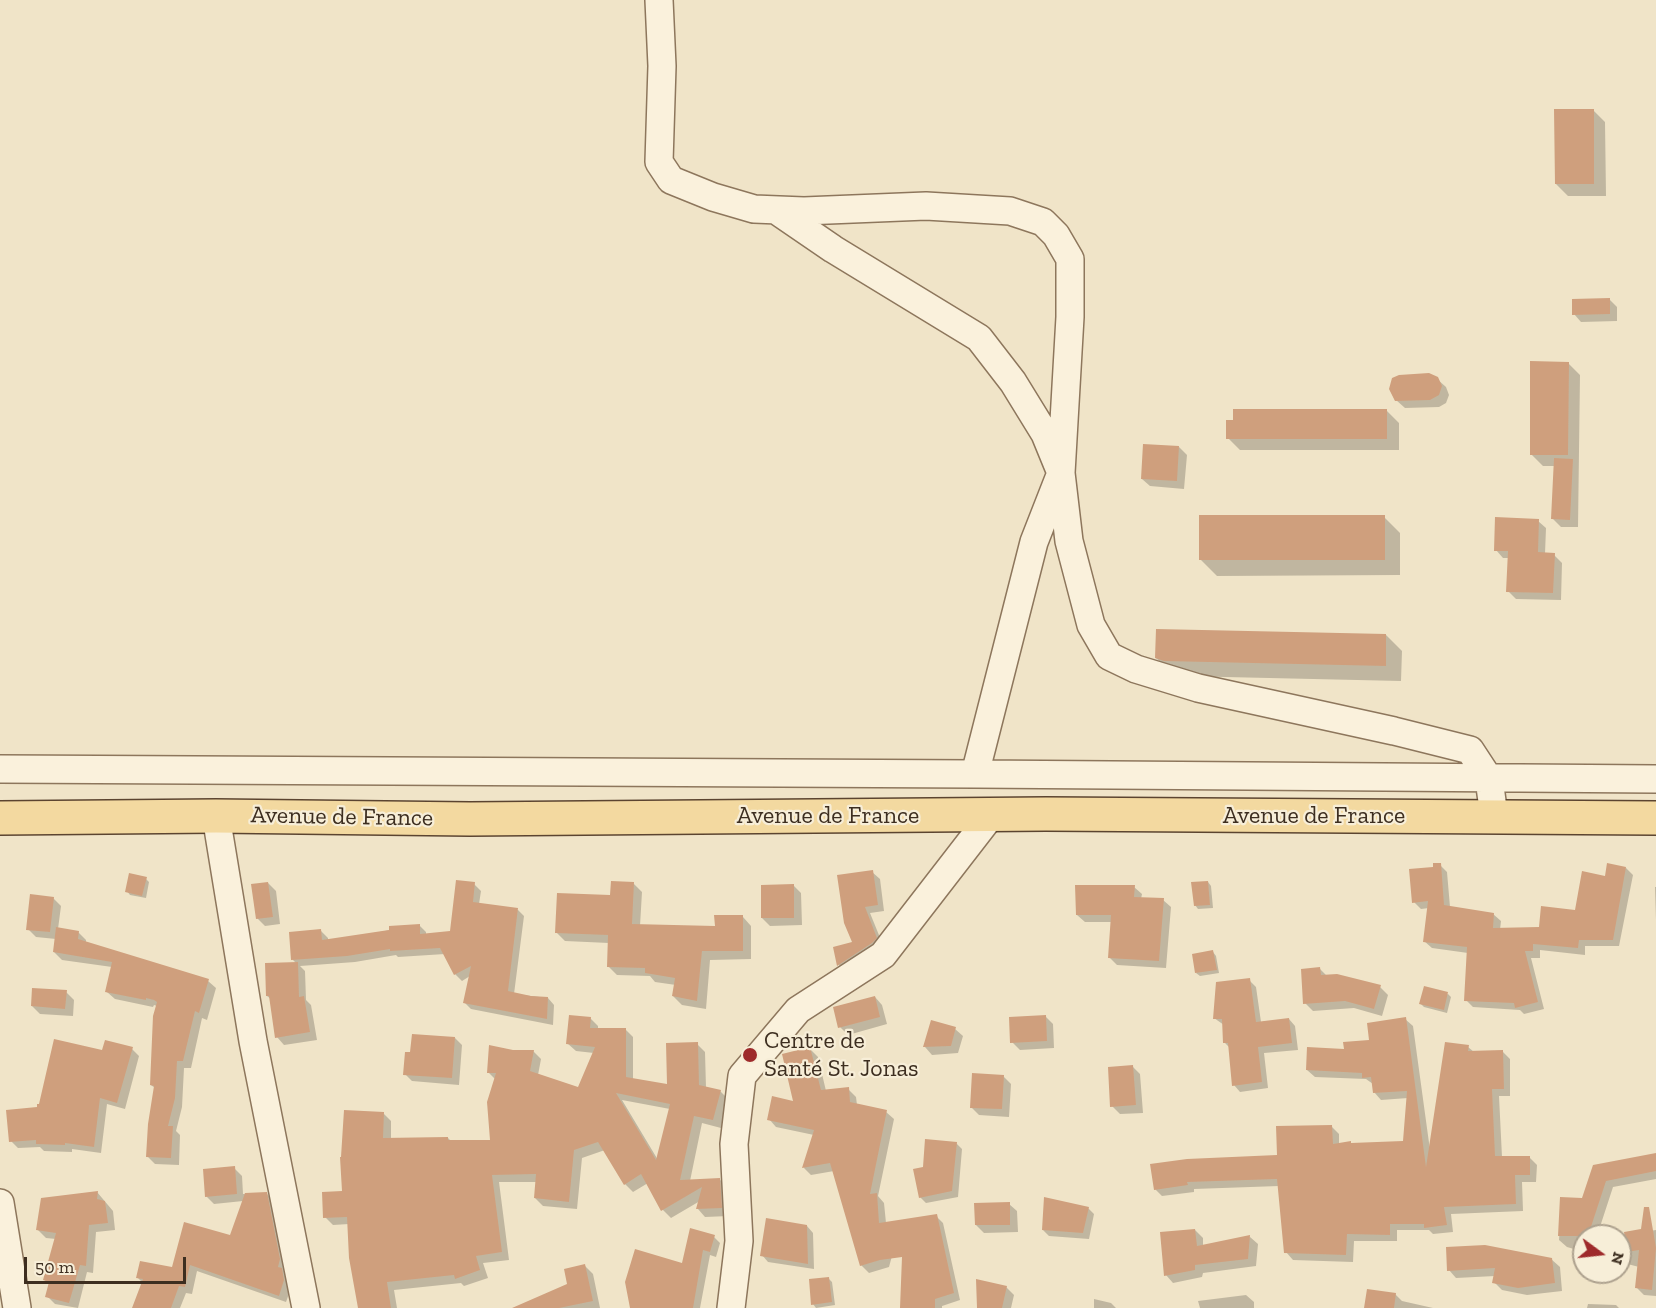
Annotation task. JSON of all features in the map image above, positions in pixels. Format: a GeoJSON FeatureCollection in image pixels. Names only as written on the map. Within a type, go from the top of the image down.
{"type":"FeatureCollection","features":[{"type":"Feature","properties":{"kind":"main road","name":"Avenue de France"},"geometry":{"type":"LineString","coordinates":[[0,818],[216,816],[482,819],[992,814],[1656,818]]}},
{"type":"Feature","properties":{"kind":"street"},"geometry":{"type":"LineString","coordinates":[[659,0],[662,66],[659,162],[671,180],[713,197],[754,209],[804,211],[926,206],[1010,211],[1043,222],[1056,236],[1070,259],[1070,317],[1061,473],[1069,541],[1091,625],[1109,656],[1136,669],[1198,688],[1470,750],[1489,779],[1494,816]]}},
{"type":"Feature","properties":{"kind":"street"},"geometry":{"type":"LineString","coordinates":[[776,210],[833,249],[979,339],[1013,382],[1045,434],[1061,473],[1034,542],[975,774]]}},
{"type":"Feature","properties":{"kind":"street"},"geometry":{"type":"LineString","coordinates":[[0,770],[1656,779]]}},
{"type":"Feature","properties":{"kind":"street"},"geometry":{"type":"LineString","coordinates":[[731,1308],[739,1241],[734,1144],[742,1076],[798,1010],[883,955],[992,814]]}},
{"type":"Feature","properties":{"kind":"street"},"geometry":{"type":"LineString","coordinates":[[216,816],[253,1041],[306,1308]]}},
{"type":"Feature","properties":{"kind":"street"},"geometry":{"type":"LineString","coordinates":[[0,1203],[17,1308]]}},
{"type":"Feature","properties":{"kind":"building"},"geometry":{"type":"Polygon","coordinates":[[[1554,109],[1594,109],[1594,184],[1555,184],[1554,109]]]}},
{"type":"Feature","properties":{"kind":"building"},"geometry":{"type":"Polygon","coordinates":[[[1610,298],[1610,314],[1572,315],[1572,299],[1610,298]]]}},
{"type":"Feature","properties":{"kind":"building"},"geometry":{"type":"Polygon","coordinates":[[[1530,361],[1569,362],[1568,455],[1530,455],[1530,361]]]}},
{"type":"Feature","properties":{"kind":"building"},"geometry":{"type":"Polygon","coordinates":[[[1429,373],[1438,377],[1442,386],[1439,395],[1430,400],[1395,401],[1389,389],[1392,378],[1399,375],[1429,373]]]}},
{"type":"Feature","properties":{"kind":"building"},"geometry":{"type":"Polygon","coordinates":[[[1233,409],[1387,409],[1387,439],[1226,439],[1226,420],[1233,420],[1233,409]]]}},
{"type":"Feature","properties":{"kind":"building"},"geometry":{"type":"Polygon","coordinates":[[[1143,444],[1179,446],[1177,481],[1141,479],[1143,444]]]}},
{"type":"Feature","properties":{"kind":"building"},"geometry":{"type":"Polygon","coordinates":[[[1554,458],[1573,459],[1570,520],[1551,519],[1554,458]]]}},
{"type":"Feature","properties":{"kind":"building"},"geometry":{"type":"Polygon","coordinates":[[[1199,515],[1385,515],[1385,560],[1199,560],[1199,515]]]}},
{"type":"Feature","properties":{"kind":"building"},"geometry":{"type":"Polygon","coordinates":[[[1495,517],[1539,519],[1538,552],[1555,553],[1553,593],[1506,592],[1508,551],[1494,551],[1495,517]]]}},
{"type":"Feature","properties":{"kind":"building"},"geometry":{"type":"Polygon","coordinates":[[[1156,629],[1386,634],[1386,666],[1164,661],[1155,658],[1156,629]]]}},
{"type":"Feature","properties":{"kind":"building"},"geometry":{"type":"Polygon","coordinates":[[[1433,863],[1441,863],[1444,905],[1494,913],[1493,928],[1539,927],[1541,906],[1575,910],[1582,871],[1605,876],[1607,863],[1626,867],[1613,940],[1579,940],[1578,948],[1533,944],[1533,951],[1525,951],[1538,1002],[1515,1008],[1514,1003],[1464,1001],[1467,947],[1423,942],[1428,901],[1412,903],[1409,869],[1433,867],[1433,863]]]}},
{"type":"Feature","properties":{"kind":"building"},"geometry":{"type":"Polygon","coordinates":[[[873,870],[878,905],[865,907],[877,938],[837,966],[833,947],[852,942],[844,923],[837,875],[873,870]]]}},
{"type":"Feature","properties":{"kind":"building"},"geometry":{"type":"Polygon","coordinates":[[[129,873],[147,877],[142,896],[125,892],[129,873]]]}},
{"type":"Feature","properties":{"kind":"building"},"geometry":{"type":"Polygon","coordinates":[[[456,880],[475,882],[473,902],[518,908],[508,991],[548,997],[547,1019],[463,1003],[471,966],[454,975],[440,948],[390,951],[390,949],[347,956],[291,960],[289,932],[321,929],[322,940],[389,930],[389,926],[420,924],[420,934],[450,931],[456,880]]]}},
{"type":"Feature","properties":{"kind":"building"},"geometry":{"type":"Polygon","coordinates":[[[611,881],[634,882],[632,924],[715,926],[714,915],[743,915],[743,951],[702,951],[697,1001],[672,996],[675,978],[645,973],[645,968],[607,967],[608,935],[555,933],[557,893],[610,895],[611,881]]]}},
{"type":"Feature","properties":{"kind":"building"},"geometry":{"type":"Polygon","coordinates":[[[1208,881],[1210,905],[1194,906],[1191,882],[1208,881]]]}},
{"type":"Feature","properties":{"kind":"building"},"geometry":{"type":"Polygon","coordinates":[[[268,882],[273,917],[256,919],[251,884],[268,882]]]}},
{"type":"Feature","properties":{"kind":"building"},"geometry":{"type":"Polygon","coordinates":[[[794,884],[794,918],[761,918],[761,885],[794,884]]]}},
{"type":"Feature","properties":{"kind":"building"},"geometry":{"type":"Polygon","coordinates":[[[1075,885],[1135,885],[1134,897],[1164,898],[1159,961],[1108,958],[1111,915],[1076,915],[1075,885]]]}},
{"type":"Feature","properties":{"kind":"building"},"geometry":{"type":"Polygon","coordinates":[[[30,894],[54,897],[50,932],[26,930],[30,894]]]}},
{"type":"Feature","properties":{"kind":"building"},"geometry":{"type":"Polygon","coordinates":[[[56,927],[79,931],[78,939],[209,979],[199,1013],[195,1011],[183,1061],[177,1061],[175,1098],[168,1126],[173,1126],[171,1158],[146,1157],[154,1086],[150,1085],[153,1016],[157,1002],[146,998],[146,1000],[105,992],[112,962],[53,952],[56,927]]]}},
{"type":"Feature","properties":{"kind":"building"},"geometry":{"type":"Polygon","coordinates":[[[1213,950],[1217,970],[1195,973],[1192,954],[1213,950]]]}},
{"type":"Feature","properties":{"kind":"building"},"geometry":{"type":"Polygon","coordinates":[[[298,962],[299,997],[304,996],[310,1032],[275,1038],[269,996],[266,996],[265,963],[298,962]]]}},
{"type":"Feature","properties":{"kind":"building"},"geometry":{"type":"Polygon","coordinates":[[[1320,967],[1321,975],[1337,974],[1381,985],[1374,1009],[1345,1001],[1303,1004],[1301,969],[1320,967]]]}},
{"type":"Feature","properties":{"kind":"building"},"geometry":{"type":"Polygon","coordinates":[[[1250,978],[1256,1022],[1289,1018],[1292,1043],[1258,1047],[1262,1082],[1232,1086],[1228,1043],[1223,1043],[1222,1019],[1213,1019],[1216,982],[1250,978]]]}},
{"type":"Feature","properties":{"kind":"building"},"geometry":{"type":"Polygon","coordinates":[[[1424,986],[1448,992],[1444,1010],[1419,1004],[1424,986]]]}},
{"type":"Feature","properties":{"kind":"building"},"geometry":{"type":"Polygon","coordinates":[[[32,988],[67,990],[65,1009],[31,1006],[32,988]]]}},
{"type":"Feature","properties":{"kind":"building"},"geometry":{"type":"Polygon","coordinates":[[[875,996],[880,1017],[838,1028],[833,1007],[875,996]]]}},
{"type":"Feature","properties":{"kind":"building"},"geometry":{"type":"Polygon","coordinates":[[[569,1015],[591,1017],[590,1028],[626,1028],[626,1077],[667,1084],[666,1043],[698,1042],[699,1085],[721,1090],[713,1120],[694,1116],[680,1180],[720,1178],[722,1208],[696,1209],[702,1187],[661,1211],[641,1174],[624,1185],[598,1142],[574,1150],[569,1202],[534,1198],[536,1174],[492,1175],[502,1252],[476,1256],[480,1270],[455,1279],[454,1275],[387,1282],[391,1308],[358,1308],[349,1258],[347,1217],[323,1218],[322,1192],[342,1191],[340,1157],[344,1110],[384,1112],[383,1138],[448,1137],[448,1140],[490,1140],[487,1102],[496,1073],[487,1073],[489,1045],[513,1050],[534,1050],[530,1071],[578,1087],[595,1047],[566,1044],[569,1015]],[[616,1093],[656,1160],[670,1104],[616,1093]]]}},
{"type":"Feature","properties":{"kind":"building"},"geometry":{"type":"Polygon","coordinates":[[[1046,1015],[1047,1041],[1010,1043],[1009,1017],[1046,1015]]]}},
{"type":"Feature","properties":{"kind":"building"},"geometry":{"type":"Polygon","coordinates":[[[1406,1017],[1426,1167],[1445,1042],[1469,1045],[1468,1051],[1503,1050],[1504,1089],[1492,1089],[1495,1156],[1530,1156],[1530,1175],[1515,1175],[1516,1204],[1444,1207],[1447,1225],[1424,1228],[1424,1224],[1390,1224],[1390,1235],[1347,1234],[1346,1255],[1284,1253],[1277,1179],[1187,1182],[1188,1185],[1154,1190],[1150,1164],[1187,1159],[1277,1155],[1276,1126],[1332,1125],[1333,1144],[1351,1141],[1351,1143],[1403,1141],[1407,1091],[1373,1093],[1371,1077],[1362,1078],[1362,1073],[1306,1070],[1307,1047],[1344,1049],[1343,1042],[1369,1040],[1367,1023],[1406,1017]]]}},
{"type":"Feature","properties":{"kind":"building"},"geometry":{"type":"Polygon","coordinates":[[[931,1020],[956,1027],[951,1046],[923,1047],[931,1020]]]}},
{"type":"Feature","properties":{"kind":"building"},"geometry":{"type":"Polygon","coordinates":[[[412,1034],[455,1037],[452,1078],[403,1075],[405,1052],[410,1052],[412,1034]]]}},
{"type":"Feature","properties":{"kind":"building"},"geometry":{"type":"Polygon","coordinates":[[[54,1039],[102,1050],[105,1040],[133,1047],[117,1103],[100,1098],[94,1147],[65,1143],[65,1145],[36,1144],[36,1140],[9,1142],[6,1110],[37,1107],[54,1039]]]}},
{"type":"Feature","properties":{"kind":"building"},"geometry":{"type":"Polygon","coordinates":[[[810,1047],[821,1090],[849,1087],[850,1102],[887,1110],[870,1194],[877,1193],[879,1223],[937,1214],[954,1293],[935,1299],[935,1308],[900,1308],[902,1257],[860,1266],[830,1163],[802,1168],[814,1130],[767,1120],[772,1096],[793,1101],[782,1054],[810,1047]]]}},
{"type":"Feature","properties":{"kind":"building"},"geometry":{"type":"Polygon","coordinates":[[[1133,1065],[1136,1105],[1110,1107],[1108,1067],[1133,1065]]]}},
{"type":"Feature","properties":{"kind":"building"},"geometry":{"type":"Polygon","coordinates":[[[972,1073],[1004,1075],[1002,1109],[970,1108],[972,1073]]]}},
{"type":"Feature","properties":{"kind":"building"},"geometry":{"type":"Polygon","coordinates":[[[925,1139],[957,1142],[952,1191],[919,1198],[913,1169],[923,1167],[925,1139]]]}},
{"type":"Feature","properties":{"kind":"building"},"geometry":{"type":"Polygon","coordinates":[[[1656,1153],[1656,1171],[1606,1181],[1592,1224],[1572,1224],[1572,1236],[1558,1236],[1560,1197],[1582,1198],[1593,1165],[1656,1153]]]}},
{"type":"Feature","properties":{"kind":"building"},"geometry":{"type":"Polygon","coordinates":[[[235,1166],[237,1194],[205,1197],[203,1169],[235,1166]]]}},
{"type":"Feature","properties":{"kind":"building"},"geometry":{"type":"Polygon","coordinates":[[[98,1191],[97,1199],[105,1201],[108,1223],[89,1225],[86,1266],[80,1265],[69,1303],[45,1297],[49,1282],[43,1280],[56,1233],[36,1230],[41,1198],[98,1191]]]}},
{"type":"Feature","properties":{"kind":"building"},"geometry":{"type":"Polygon","coordinates":[[[267,1192],[280,1259],[278,1267],[282,1268],[284,1280],[279,1296],[190,1265],[185,1287],[179,1286],[171,1308],[132,1308],[143,1279],[136,1278],[140,1261],[172,1267],[184,1222],[230,1235],[245,1193],[267,1192]]]}},
{"type":"Feature","properties":{"kind":"building"},"geometry":{"type":"Polygon","coordinates":[[[1044,1197],[1089,1207],[1083,1233],[1042,1230],[1044,1197]]]}},
{"type":"Feature","properties":{"kind":"building"},"geometry":{"type":"Polygon","coordinates":[[[1010,1202],[1010,1225],[975,1225],[974,1203],[1010,1202]]]}},
{"type":"Feature","properties":{"kind":"building"},"geometry":{"type":"Polygon","coordinates":[[[1644,1207],[1649,1207],[1656,1248],[1652,1290],[1635,1288],[1639,1250],[1632,1251],[1632,1231],[1641,1229],[1644,1207]]]}},
{"type":"Feature","properties":{"kind":"building"},"geometry":{"type":"Polygon","coordinates":[[[766,1218],[807,1225],[808,1264],[760,1256],[766,1218]]]}},
{"type":"Feature","properties":{"kind":"building"},"geometry":{"type":"Polygon","coordinates":[[[690,1228],[715,1235],[710,1252],[703,1250],[693,1308],[630,1308],[625,1282],[635,1249],[682,1263],[690,1228]]]}},
{"type":"Feature","properties":{"kind":"building"},"geometry":{"type":"Polygon","coordinates":[[[1195,1229],[1197,1246],[1250,1235],[1248,1259],[1195,1265],[1195,1270],[1164,1276],[1160,1232],[1195,1229]]]}},
{"type":"Feature","properties":{"kind":"building"},"geometry":{"type":"Polygon","coordinates":[[[1485,1245],[1552,1258],[1555,1283],[1518,1288],[1492,1283],[1495,1268],[1447,1271],[1446,1247],[1485,1245]]]}},
{"type":"Feature","properties":{"kind":"building"},"geometry":{"type":"Polygon","coordinates":[[[585,1264],[593,1301],[559,1308],[512,1308],[567,1284],[564,1269],[585,1264]]]}},
{"type":"Feature","properties":{"kind":"building"},"geometry":{"type":"Polygon","coordinates":[[[829,1277],[832,1302],[811,1305],[809,1279],[829,1277]]]}},
{"type":"Feature","properties":{"kind":"building"},"geometry":{"type":"Polygon","coordinates":[[[976,1279],[1007,1286],[1002,1308],[977,1308],[976,1279]]]}},
{"type":"Feature","properties":{"kind":"building"},"geometry":{"type":"Polygon","coordinates":[[[1367,1289],[1396,1293],[1394,1308],[1364,1308],[1367,1289]]]}},
{"type":"Feature","properties":{"kind":"place","name":"Centre de Santé St. Jonas"},"geometry":{"type":"Point","coordinates":[750,1055]}}]}
